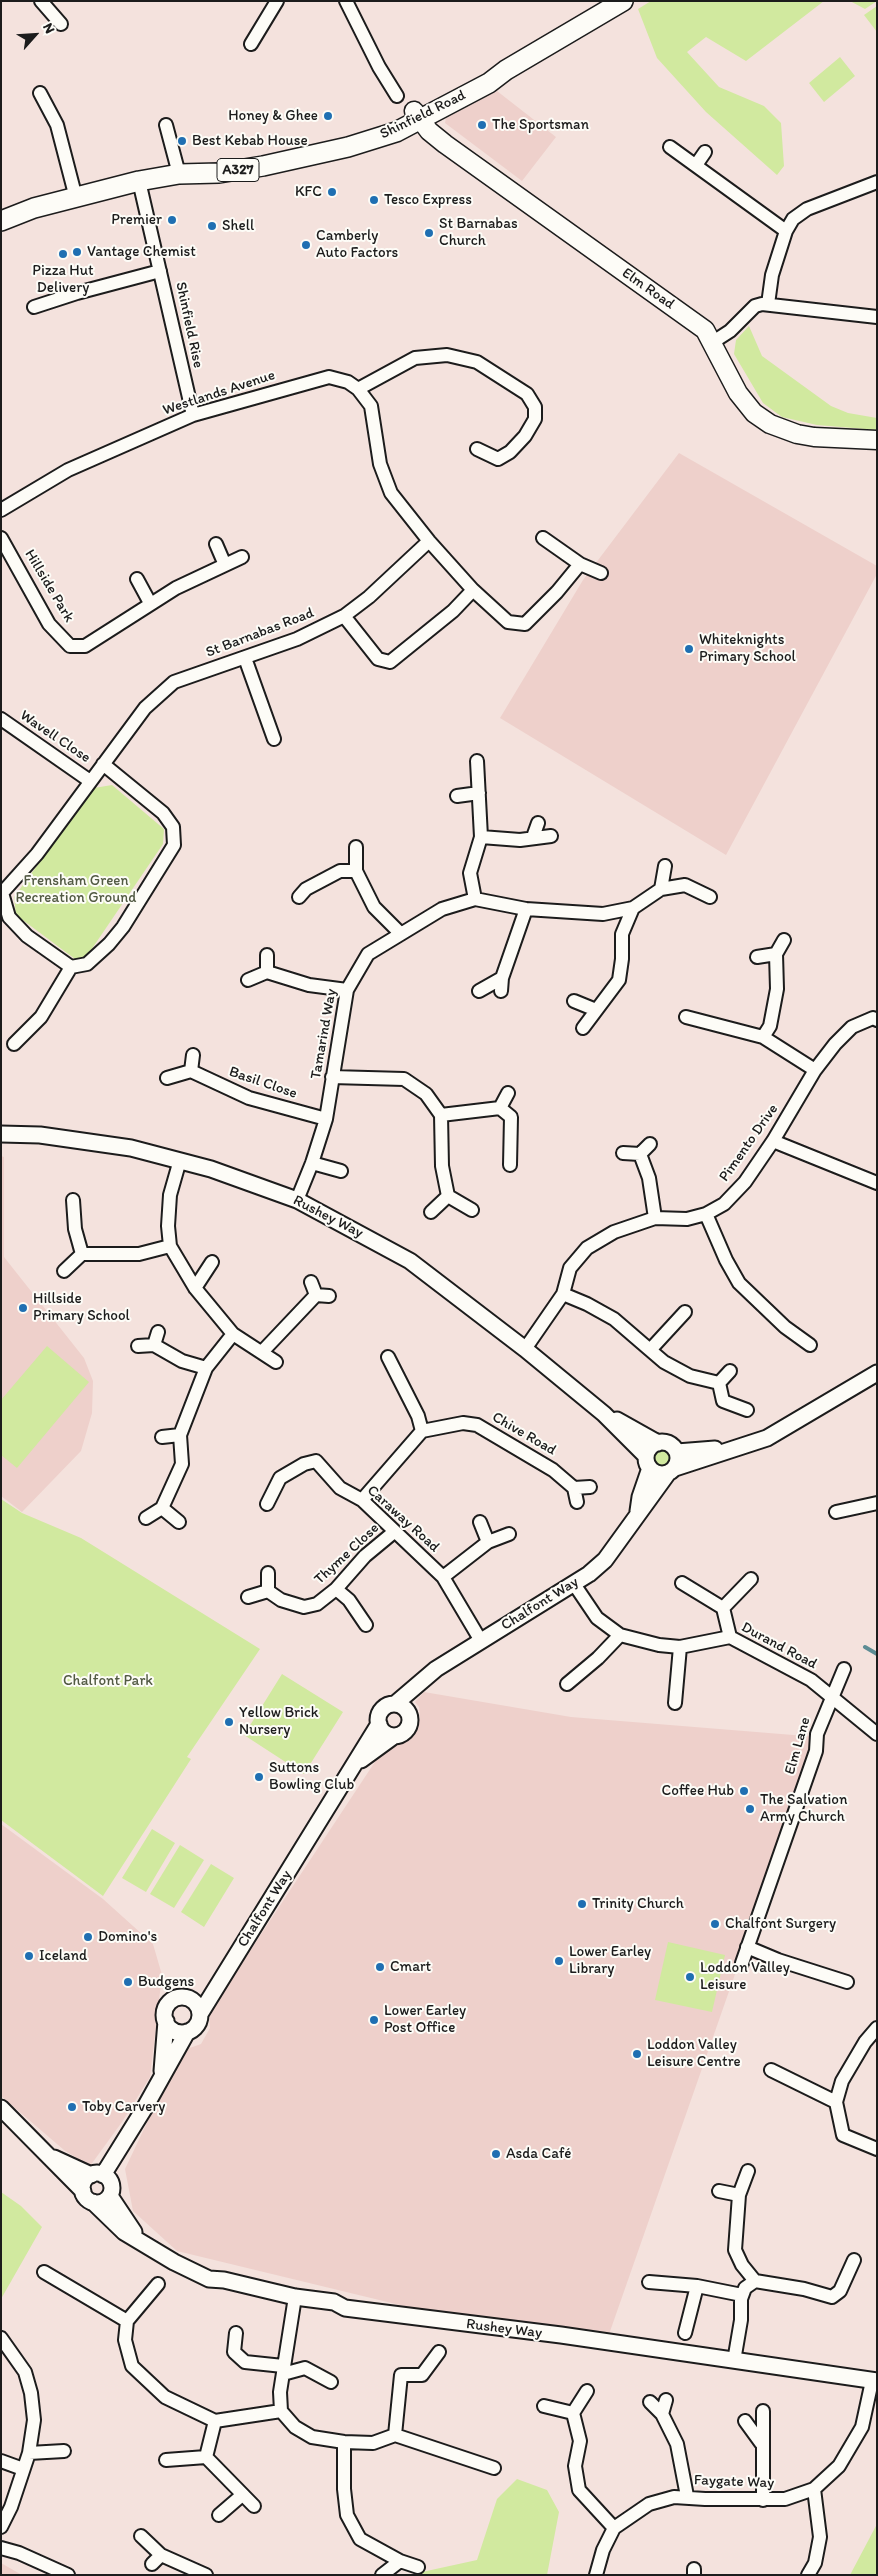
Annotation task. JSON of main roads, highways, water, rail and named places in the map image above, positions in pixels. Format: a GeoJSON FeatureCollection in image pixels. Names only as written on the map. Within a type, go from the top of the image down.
{"type":"FeatureCollection","features":[{"type":"Feature","properties":{"kind":"main road","name":"Shinfield Road"},"geometry":{"type":"LineString","coordinates":[[3,216],[139,181],[179,174],[243,170],[335,150],[396,132],[417,116],[489,83],[506,70],[623,1]]}},
{"type":"Feature","properties":{"kind":"main road","name":"Elm Road"},"geometry":{"type":"LineString","coordinates":[[417,116],[445,144],[704,330],[713,342],[738,393],[754,413],[770,424],[797,434],[814,437],[877,440]]}},
{"type":"Feature","properties":{"kind":"waterway"},"geometry":{"type":"LineString","coordinates":[[865,1647],[877,1654]]}},
{"type":"Feature","properties":{"kind":"place","name":"Honey & Ghee"},"geometry":{"type":"Point","coordinates":[328,116]}},
{"type":"Feature","properties":{"kind":"place","name":"The Sportsman"},"geometry":{"type":"Point","coordinates":[482,125]}},
{"type":"Feature","properties":{"kind":"place","name":"Best Kebab House"},"geometry":{"type":"Point","coordinates":[182,141]}},
{"type":"Feature","properties":{"kind":"place","name":"KFC"},"geometry":{"type":"Point","coordinates":[332,192]}},
{"type":"Feature","properties":{"kind":"place","name":"Tesco Express"},"geometry":{"type":"Point","coordinates":[374,200]}},
{"type":"Feature","properties":{"kind":"place","name":"Premier"},"geometry":{"type":"Point","coordinates":[172,220]}},
{"type":"Feature","properties":{"kind":"place","name":"Shell"},"geometry":{"type":"Point","coordinates":[212,226]}},
{"type":"Feature","properties":{"kind":"place","name":"St Barnabas Church"},"geometry":{"type":"Point","coordinates":[429,233]}},
{"type":"Feature","properties":{"kind":"place","name":"Camberly Auto Factors"},"geometry":{"type":"Point","coordinates":[306,245]}},
{"type":"Feature","properties":{"kind":"place","name":"Vantage Chemist"},"geometry":{"type":"Point","coordinates":[77,252]}},
{"type":"Feature","properties":{"kind":"place","name":"Pizza Hut Delivery"},"geometry":{"type":"Point","coordinates":[63,254]}},
{"type":"Feature","properties":{"kind":"place","name":"Whiteknights Primary School"},"geometry":{"type":"Point","coordinates":[689,649]}},
{"type":"Feature","properties":{"kind":"place","name":"Hillside Primary School"},"geometry":{"type":"Point","coordinates":[23,1308]}},
{"type":"Feature","properties":{"kind":"place","name":"Yellow Brick Nursery"},"geometry":{"type":"Point","coordinates":[229,1722]}},
{"type":"Feature","properties":{"kind":"place","name":"Suttons Bowling Club"},"geometry":{"type":"Point","coordinates":[259,1777]}},
{"type":"Feature","properties":{"kind":"place","name":"Coffee Hub"},"geometry":{"type":"Point","coordinates":[744,1791]}},
{"type":"Feature","properties":{"kind":"place","name":"The Salvation Army Church"},"geometry":{"type":"Point","coordinates":[750,1809]}},
{"type":"Feature","properties":{"kind":"place","name":"Trinity Church"},"geometry":{"type":"Point","coordinates":[582,1904]}},
{"type":"Feature","properties":{"kind":"place","name":"Chalfont Surgery"},"geometry":{"type":"Point","coordinates":[715,1924]}},
{"type":"Feature","properties":{"kind":"place","name":"Domino's"},"geometry":{"type":"Point","coordinates":[88,1937]}},
{"type":"Feature","properties":{"kind":"place","name":"Iceland"},"geometry":{"type":"Point","coordinates":[29,1956]}},
{"type":"Feature","properties":{"kind":"place","name":"Lower Earley Library"},"geometry":{"type":"Point","coordinates":[559,1961]}},
{"type":"Feature","properties":{"kind":"place","name":"Cmart"},"geometry":{"type":"Point","coordinates":[380,1967]}},
{"type":"Feature","properties":{"kind":"place","name":"Loddon Valley Leisure"},"geometry":{"type":"Point","coordinates":[690,1977]}},
{"type":"Feature","properties":{"kind":"place","name":"Budgens"},"geometry":{"type":"Point","coordinates":[128,1982]}},
{"type":"Feature","properties":{"kind":"place","name":"Lower Earley Post Office"},"geometry":{"type":"Point","coordinates":[374,2020]}},
{"type":"Feature","properties":{"kind":"place","name":"Loddon Valley Leisure Centre"},"geometry":{"type":"Point","coordinates":[637,2054]}},
{"type":"Feature","properties":{"kind":"place","name":"Toby Carvery"},"geometry":{"type":"Point","coordinates":[72,2107]}},
{"type":"Feature","properties":{"kind":"place","name":"Asda Café"},"geometry":{"type":"Point","coordinates":[496,2154]}},
{"type":"Feature","properties":{"kind":"park label","name":"Frensham Green Recreation Ground"},"geometry":{"type":"Point","coordinates":[76,890]}},
{"type":"Feature","properties":{"kind":"park label","name":"Chalfont Park"},"geometry":{"type":"Point","coordinates":[108,1681]}}]}
